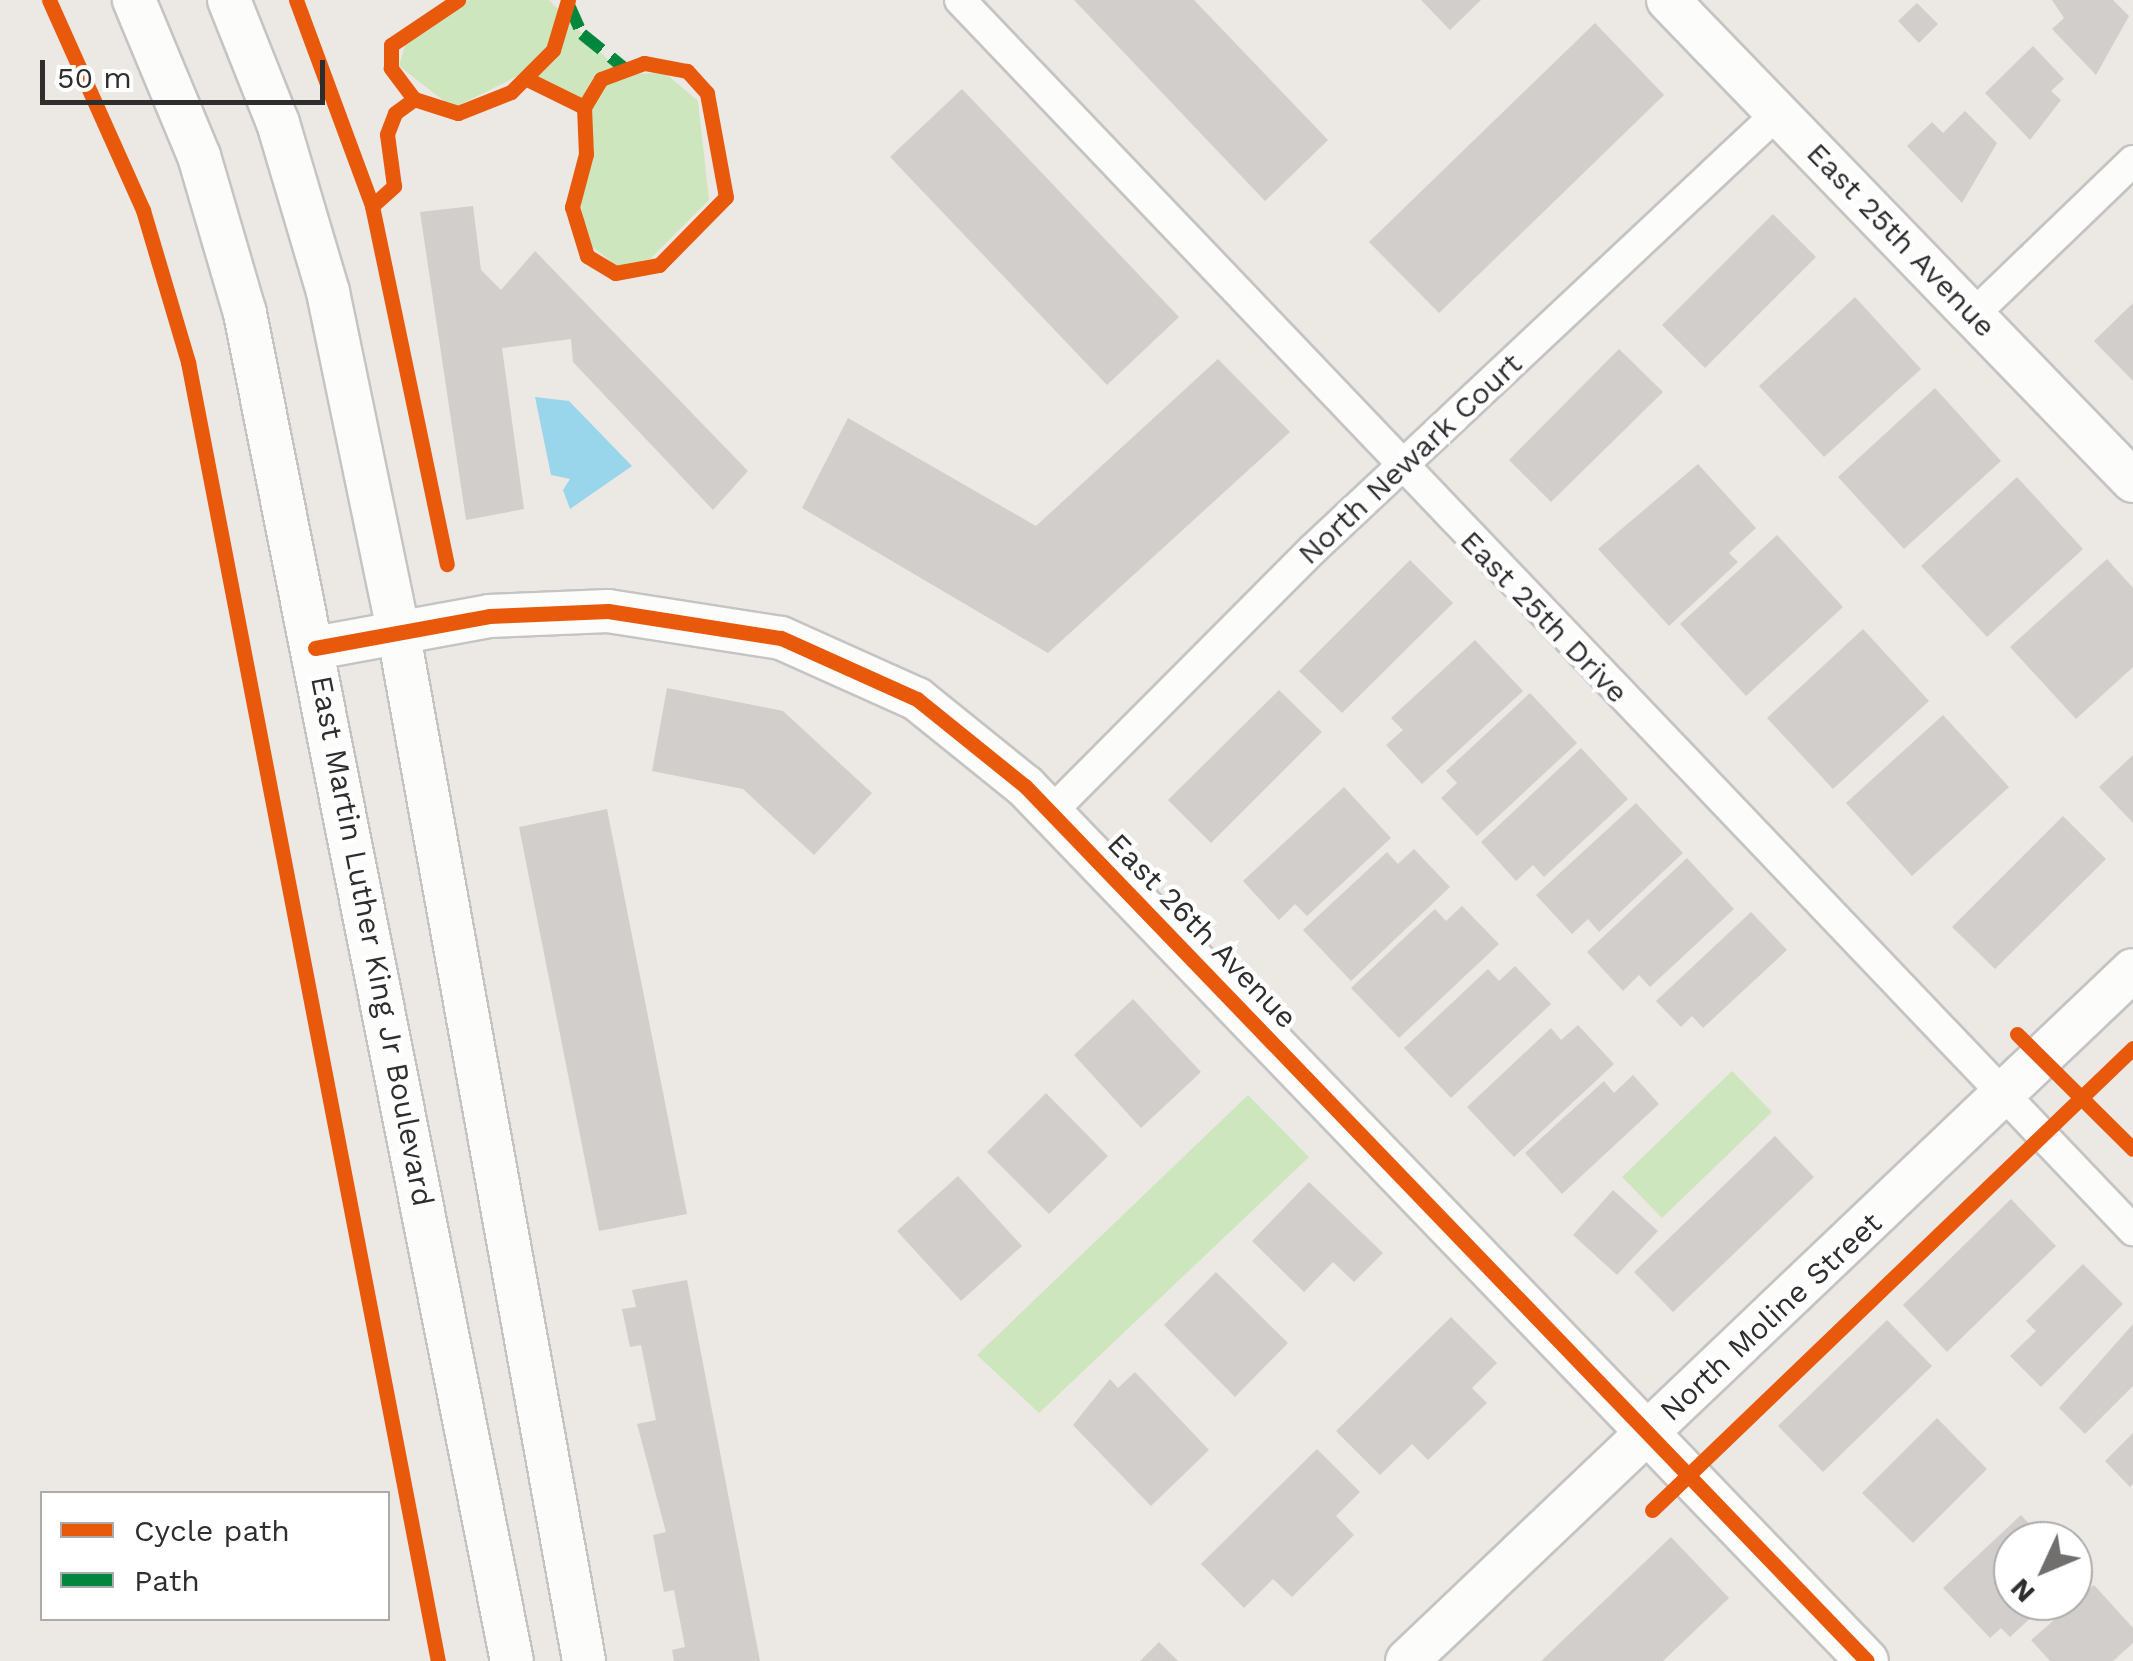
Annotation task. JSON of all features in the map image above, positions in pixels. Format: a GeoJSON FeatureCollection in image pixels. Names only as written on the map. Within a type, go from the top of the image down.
{"type":"FeatureCollection","features":[{"type":"Feature","properties":{"kind":"street","name":"East Martin Luther King Jr Boulevard"},"geometry":{"type":"LineString","coordinates":[[134,0],[222,228],[315,648],[512,1661]]}},
{"type":"Feature","properties":{"kind":"street"},"geometry":{"type":"LineString","coordinates":[[228,0],[278,123],[328,292],[398,630],[584,1661]]}},
{"type":"Feature","properties":{"kind":"street","name":"East 25th Drive"},"geometry":{"type":"LineString","coordinates":[[960,0],[2133,1230]]}},
{"type":"Feature","properties":{"kind":"street","name":"East 25th Avenue"},"geometry":{"type":"LineString","coordinates":[[1668,0],[2133,482]]}},
{"type":"Feature","properties":{"kind":"street","name":"North Newark Court"},"geometry":{"type":"LineString","coordinates":[[1050,813],[1402,467],[1778,113]]}},
{"type":"Feature","properties":{"kind":"street"},"geometry":{"type":"LineString","coordinates":[[1973,315],[2133,161]]}},
{"type":"Feature","properties":{"kind":"street","name":"East 26th Avenue"},"geometry":{"type":"LineString","coordinates":[[315,648],[398,630],[608,611],[781,638],[917,698],[1050,813],[1866,1661]]}},
{"type":"Feature","properties":{"kind":"street","name":"North Moline Street"},"geometry":{"type":"LineString","coordinates":[[1407,1661],[2133,970]]}},
{"type":"Feature","properties":{"kind":"green space"},"geometry":{"type":"Polygon","coordinates":[[[469,0],[549,0],[622,74],[665,73],[698,101],[709,200],[650,259],[617,266],[586,242],[579,188],[591,106],[528,71],[453,108],[399,66],[409,32],[469,0]]]}},
{"type":"Feature","properties":{"kind":"green space"},"geometry":{"type":"Polygon","coordinates":[[[1732,1071],[1772,1112],[1662,1218],[1622,1177],[1732,1071]]]}},
{"type":"Feature","properties":{"kind":"green space"},"geometry":{"type":"Polygon","coordinates":[[[1248,1095],[1309,1157],[1039,1413],[977,1355],[1248,1095]]]}},
{"type":"Feature","properties":{"kind":"water"},"geometry":{"type":"Polygon","coordinates":[[[535,397],[569,401],[632,466],[570,509],[563,490],[570,479],[551,475],[535,397]]]}},
{"type":"Feature","properties":{"kind":"building"},"geometry":{"type":"Polygon","coordinates":[[[1074,0],[1194,0],[1328,140],[1265,201],[1074,0]]]}},
{"type":"Feature","properties":{"kind":"building"},"geometry":{"type":"Polygon","coordinates":[[[1421,0],[1481,0],[1450,30],[1421,0]]]}},
{"type":"Feature","properties":{"kind":"building"},"geometry":{"type":"Polygon","coordinates":[[[2052,0],[2113,0],[2129,16],[2096,75],[2052,29],[2064,18],[2052,0]]]}},
{"type":"Feature","properties":{"kind":"building"},"geometry":{"type":"Polygon","coordinates":[[[1917,3],[1938,24],[1919,43],[1898,21],[1917,3]]]}},
{"type":"Feature","properties":{"kind":"building"},"geometry":{"type":"Polygon","coordinates":[[[1595,23],[1664,95],[1439,313],[1369,242],[1595,23]]]}},
{"type":"Feature","properties":{"kind":"building"},"geometry":{"type":"Polygon","coordinates":[[[2033,46],[2064,79],[2051,91],[2061,100],[2030,140],[1985,93],[2033,46]]]}},
{"type":"Feature","properties":{"kind":"building"},"geometry":{"type":"Polygon","coordinates":[[[962,89],[1179,317],[1107,385],[890,157],[962,89]]]}},
{"type":"Feature","properties":{"kind":"building"},"geometry":{"type":"Polygon","coordinates":[[[1965,111],[1997,143],[1962,203],[1907,146],[1932,122],[1943,133],[1965,111]]]}},
{"type":"Feature","properties":{"kind":"building"},"geometry":{"type":"Polygon","coordinates":[[[473,206],[481,270],[501,290],[535,251],[748,471],[713,510],[573,362],[571,339],[502,348],[524,509],[466,520],[420,212],[473,206]]]}},
{"type":"Feature","properties":{"kind":"building"},"geometry":{"type":"Polygon","coordinates":[[[1773,214],[1816,257],[1705,368],[1662,325],[1773,214]]]}},
{"type":"Feature","properties":{"kind":"building"},"geometry":{"type":"Polygon","coordinates":[[[1855,297],[1921,369],[1824,457],[1759,386],[1855,297]]]}},
{"type":"Feature","properties":{"kind":"building"},"geometry":{"type":"Polygon","coordinates":[[[2133,303],[2133,381],[2094,341],[2133,303]]]}},
{"type":"Feature","properties":{"kind":"building"},"geometry":{"type":"Polygon","coordinates":[[[1619,349],[1663,392],[1551,502],[1509,460],[1619,349]]]}},
{"type":"Feature","properties":{"kind":"building"},"geometry":{"type":"Polygon","coordinates":[[[1218,359],[1290,432],[1048,653],[802,508],[848,418],[1036,526],[1218,359]]]}},
{"type":"Feature","properties":{"kind":"building"},"geometry":{"type":"Polygon","coordinates":[[[1935,388],[2001,461],[1904,549],[1838,477],[1935,388]]]}},
{"type":"Feature","properties":{"kind":"building"},"geometry":{"type":"Polygon","coordinates":[[[1698,464],[1756,528],[1729,553],[1738,562],[1669,626],[1598,549],[1698,464]]]}},
{"type":"Feature","properties":{"kind":"building"},"geometry":{"type":"Polygon","coordinates":[[[2017,477],[2083,549],[1987,637],[1921,566],[2017,477]]]}},
{"type":"Feature","properties":{"kind":"building"},"geometry":{"type":"Polygon","coordinates":[[[1777,535],[1843,607],[1746,696],[1680,624],[1777,535]]]}},
{"type":"Feature","properties":{"kind":"building"},"geometry":{"type":"Polygon","coordinates":[[[2107,559],[2133,588],[2133,667],[2076,719],[2010,647],[2107,559]]]}},
{"type":"Feature","properties":{"kind":"building"},"geometry":{"type":"Polygon","coordinates":[[[1410,560],[1453,603],[1342,713],[1299,671],[1410,560]]]}},
{"type":"Feature","properties":{"kind":"building"},"geometry":{"type":"Polygon","coordinates":[[[1863,629],[1929,701],[1833,789],[1767,718],[1863,629]]]}},
{"type":"Feature","properties":{"kind":"building"},"geometry":{"type":"Polygon","coordinates":[[[1475,640],[1523,691],[1422,784],[1386,745],[1403,730],[1391,718],[1475,640]]]}},
{"type":"Feature","properties":{"kind":"building"},"geometry":{"type":"Polygon","coordinates":[[[667,688],[783,711],[872,793],[814,855],[743,789],[652,771],[667,688]]]}},
{"type":"Feature","properties":{"kind":"building"},"geometry":{"type":"Polygon","coordinates":[[[1279,690],[1322,732],[1211,843],[1168,800],[1279,690]]]}},
{"type":"Feature","properties":{"kind":"building"},"geometry":{"type":"Polygon","coordinates":[[[1530,693],[1577,743],[1477,836],[1441,798],[1457,783],[1446,771],[1530,693]]]}},
{"type":"Feature","properties":{"kind":"building"},"geometry":{"type":"Polygon","coordinates":[[[1943,715],[2009,787],[1912,876],[1846,803],[1943,715]]]}},
{"type":"Feature","properties":{"kind":"building"},"geometry":{"type":"Polygon","coordinates":[[[1581,748],[1628,799],[1544,877],[1533,865],[1516,881],[1481,842],[1581,748]]]}},
{"type":"Feature","properties":{"kind":"building"},"geometry":{"type":"Polygon","coordinates":[[[2133,755],[2133,823],[2099,787],[2133,755]]]}},
{"type":"Feature","properties":{"kind":"building"},"geometry":{"type":"Polygon","coordinates":[[[1344,787],[1391,838],[1307,916],[1295,904],[1279,920],[1243,881],[1344,787]]]}},
{"type":"Feature","properties":{"kind":"building"},"geometry":{"type":"Polygon","coordinates":[[[1636,803],[1683,853],[1599,932],[1588,919],[1572,934],[1536,895],[1636,803]]]}},
{"type":"Feature","properties":{"kind":"building"},"geometry":{"type":"Polygon","coordinates":[[[607,809],[687,1214],[599,1231],[519,827],[607,809]]]}},
{"type":"Feature","properties":{"kind":"building"},"geometry":{"type":"Polygon","coordinates":[[[2063,816],[2106,859],[1995,969],[1952,927],[2063,816]]]}},
{"type":"Feature","properties":{"kind":"building"},"geometry":{"type":"Polygon","coordinates":[[[1414,849],[1450,887],[1351,981],[1303,930],[1387,852],[1398,864],[1414,849]]]}},
{"type":"Feature","properties":{"kind":"building"},"geometry":{"type":"Polygon","coordinates":[[[1687,858],[1734,909],[1650,987],[1639,975],[1623,991],[1587,952],[1687,858]]]}},
{"type":"Feature","properties":{"kind":"building"},"geometry":{"type":"Polygon","coordinates":[[[1462,906],[1499,944],[1399,1038],[1351,988],[1435,909],[1446,921],[1462,906]]]}},
{"type":"Feature","properties":{"kind":"building"},"geometry":{"type":"Polygon","coordinates":[[[1751,912],[1787,950],[1703,1028],[1692,1016],[1681,1027],[1656,1001],[1751,912]]]}},
{"type":"Feature","properties":{"kind":"building"},"geometry":{"type":"Polygon","coordinates":[[[1515,966],[1551,1004],[1451,1098],[1404,1048],[1488,969],[1499,981],[1515,966]]]}},
{"type":"Feature","properties":{"kind":"building"},"geometry":{"type":"Polygon","coordinates":[[[1133,999],[1201,1072],[1141,1128],[1074,1055],[1133,999]]]}},
{"type":"Feature","properties":{"kind":"building"},"geometry":{"type":"Polygon","coordinates":[[[1578,1025],[1614,1064],[1514,1157],[1467,1107],[1551,1028],[1561,1040],[1578,1025]]]}},
{"type":"Feature","properties":{"kind":"building"},"geometry":{"type":"Polygon","coordinates":[[[1633,1075],[1659,1104],[1562,1194],[1525,1153],[1604,1081],[1614,1093],[1633,1075]]]}},
{"type":"Feature","properties":{"kind":"building"},"geometry":{"type":"Polygon","coordinates":[[[1046,1093],[1108,1156],[1049,1214],[987,1152],[1046,1093]]]}},
{"type":"Feature","properties":{"kind":"building"},"geometry":{"type":"Polygon","coordinates":[[[1775,1136],[1814,1177],[1673,1312],[1634,1272],[1775,1136]]]}},
{"type":"Feature","properties":{"kind":"building"},"geometry":{"type":"Polygon","coordinates":[[[958,1176],[1022,1246],[961,1301],[897,1231],[958,1176]]]}},
{"type":"Feature","properties":{"kind":"building"},"geometry":{"type":"Polygon","coordinates":[[[1309,1182],[1383,1253],[1354,1282],[1333,1262],[1304,1292],[1252,1241],[1309,1182]]]}},
{"type":"Feature","properties":{"kind":"building"},"geometry":{"type":"Polygon","coordinates":[[[1613,1190],[1658,1231],[1617,1275],[1573,1235],[1613,1190]]]}},
{"type":"Feature","properties":{"kind":"building"},"geometry":{"type":"Polygon","coordinates":[[[2011,1199],[2056,1246],[1947,1352],[1903,1305],[2011,1199]]]}},
{"type":"Feature","properties":{"kind":"building"},"geometry":{"type":"Polygon","coordinates":[[[2083,1264],[2123,1304],[2041,1387],[2010,1356],[2036,1331],[2026,1321],[2083,1264]]]}},
{"type":"Feature","properties":{"kind":"building"},"geometry":{"type":"Polygon","coordinates":[[[1216,1272],[1288,1343],[1235,1397],[1164,1325],[1216,1272]]]}},
{"type":"Feature","properties":{"kind":"building"},"geometry":{"type":"Polygon","coordinates":[[[687,1280],[760,1661],[674,1661],[672,1650],[685,1647],[674,1590],[664,1592],[653,1535],[666,1532],[637,1424],[656,1420],[641,1345],[630,1347],[622,1309],[636,1307],[632,1290],[687,1280]]]}},
{"type":"Feature","properties":{"kind":"building"},"geometry":{"type":"Polygon","coordinates":[[[1451,1317],[1497,1363],[1472,1388],[1487,1403],[1428,1460],[1412,1444],[1380,1475],[1336,1431],[1451,1317]]]}},
{"type":"Feature","properties":{"kind":"building"},"geometry":{"type":"Polygon","coordinates":[[[1887,1320],[1932,1366],[1823,1472],[1778,1426],[1887,1320]]]}},
{"type":"Feature","properties":{"kind":"building"},"geometry":{"type":"Polygon","coordinates":[[[2133,1324],[2133,1386],[2085,1434],[2059,1408],[2133,1324]]]}},
{"type":"Feature","properties":{"kind":"building"},"geometry":{"type":"Polygon","coordinates":[[[1135,1372],[1209,1450],[1151,1506],[1073,1425],[1110,1379],[1118,1388],[1135,1372]]]}},
{"type":"Feature","properties":{"kind":"building"},"geometry":{"type":"Polygon","coordinates":[[[1937,1418],[1987,1469],[1913,1543],[1862,1493],[1937,1418]]]}},
{"type":"Feature","properties":{"kind":"building"},"geometry":{"type":"Polygon","coordinates":[[[2133,1433],[2133,1484],[2130,1487],[2105,1461],[2133,1433]]]}},
{"type":"Feature","properties":{"kind":"building"},"geometry":{"type":"Polygon","coordinates":[[[1317,1449],[1360,1492],[1336,1516],[1354,1535],[1292,1597],[1273,1579],[1244,1608],[1201,1564],[1317,1449]]]}},
{"type":"Feature","properties":{"kind":"building"},"geometry":{"type":"Polygon","coordinates":[[[1671,1537],[1729,1598],[1663,1661],[1541,1661],[1671,1537]]]}},
{"type":"Feature","properties":{"kind":"building"},"geometry":{"type":"Polygon","coordinates":[[[1993,1541],[1993,1621],[2027,1621],[2010,1637],[2001,1628],[1990,1638],[1943,1588],[1993,1541]]]}},
{"type":"Feature","properties":{"kind":"building"},"geometry":{"type":"Polygon","coordinates":[[[2093,1586],[2133,1628],[2133,1643],[2113,1661],[2050,1661],[2031,1640],[2053,1621],[2093,1621],[2093,1586]]]}},
{"type":"Feature","properties":{"kind":"building"},"geometry":{"type":"Polygon","coordinates":[[[1159,1642],[1178,1661],[1140,1661],[1159,1642]]]}},
{"type":"Feature","properties":{"kind":"marked path"},"geometry":{"type":"LineString","coordinates":[[569,5],[582,34],[623,67]]}},
{"type":"Feature","properties":{"kind":"cycle path"},"geometry":{"type":"LineString","coordinates":[[49,0],[143,210],[188,362],[438,1661]]}},
{"type":"Feature","properties":{"kind":"cycle path"},"geometry":{"type":"LineString","coordinates":[[296,0],[372,206],[447,564]]}},
{"type":"Feature","properties":{"kind":"cycle path"},"geometry":{"type":"LineString","coordinates":[[414,99],[391,68],[391,45],[458,0]]}},
{"type":"Feature","properties":{"kind":"cycle path"},"geometry":{"type":"LineString","coordinates":[[372,206],[394,186],[387,134],[395,113],[414,99],[458,113],[511,92],[553,50],[568,0]]}},
{"type":"Feature","properties":{"kind":"cycle path"},"geometry":{"type":"LineString","coordinates":[[527,79],[584,107],[586,154],[572,207],[587,256],[615,273],[659,265],[726,197],[707,93],[687,71],[644,63],[601,79],[584,107]]}},
{"type":"Feature","properties":{"kind":"cycle path"},"geometry":{"type":"LineString","coordinates":[[315,648],[489,616],[608,611],[781,638],[917,699],[1025,786],[1867,1661]]}},
{"type":"Feature","properties":{"kind":"cycle path"},"geometry":{"type":"LineString","coordinates":[[2017,1034],[2133,1149]]}},
{"type":"Feature","properties":{"kind":"cycle path"},"geometry":{"type":"LineString","coordinates":[[1652,1510],[2133,1048]]}}]}
